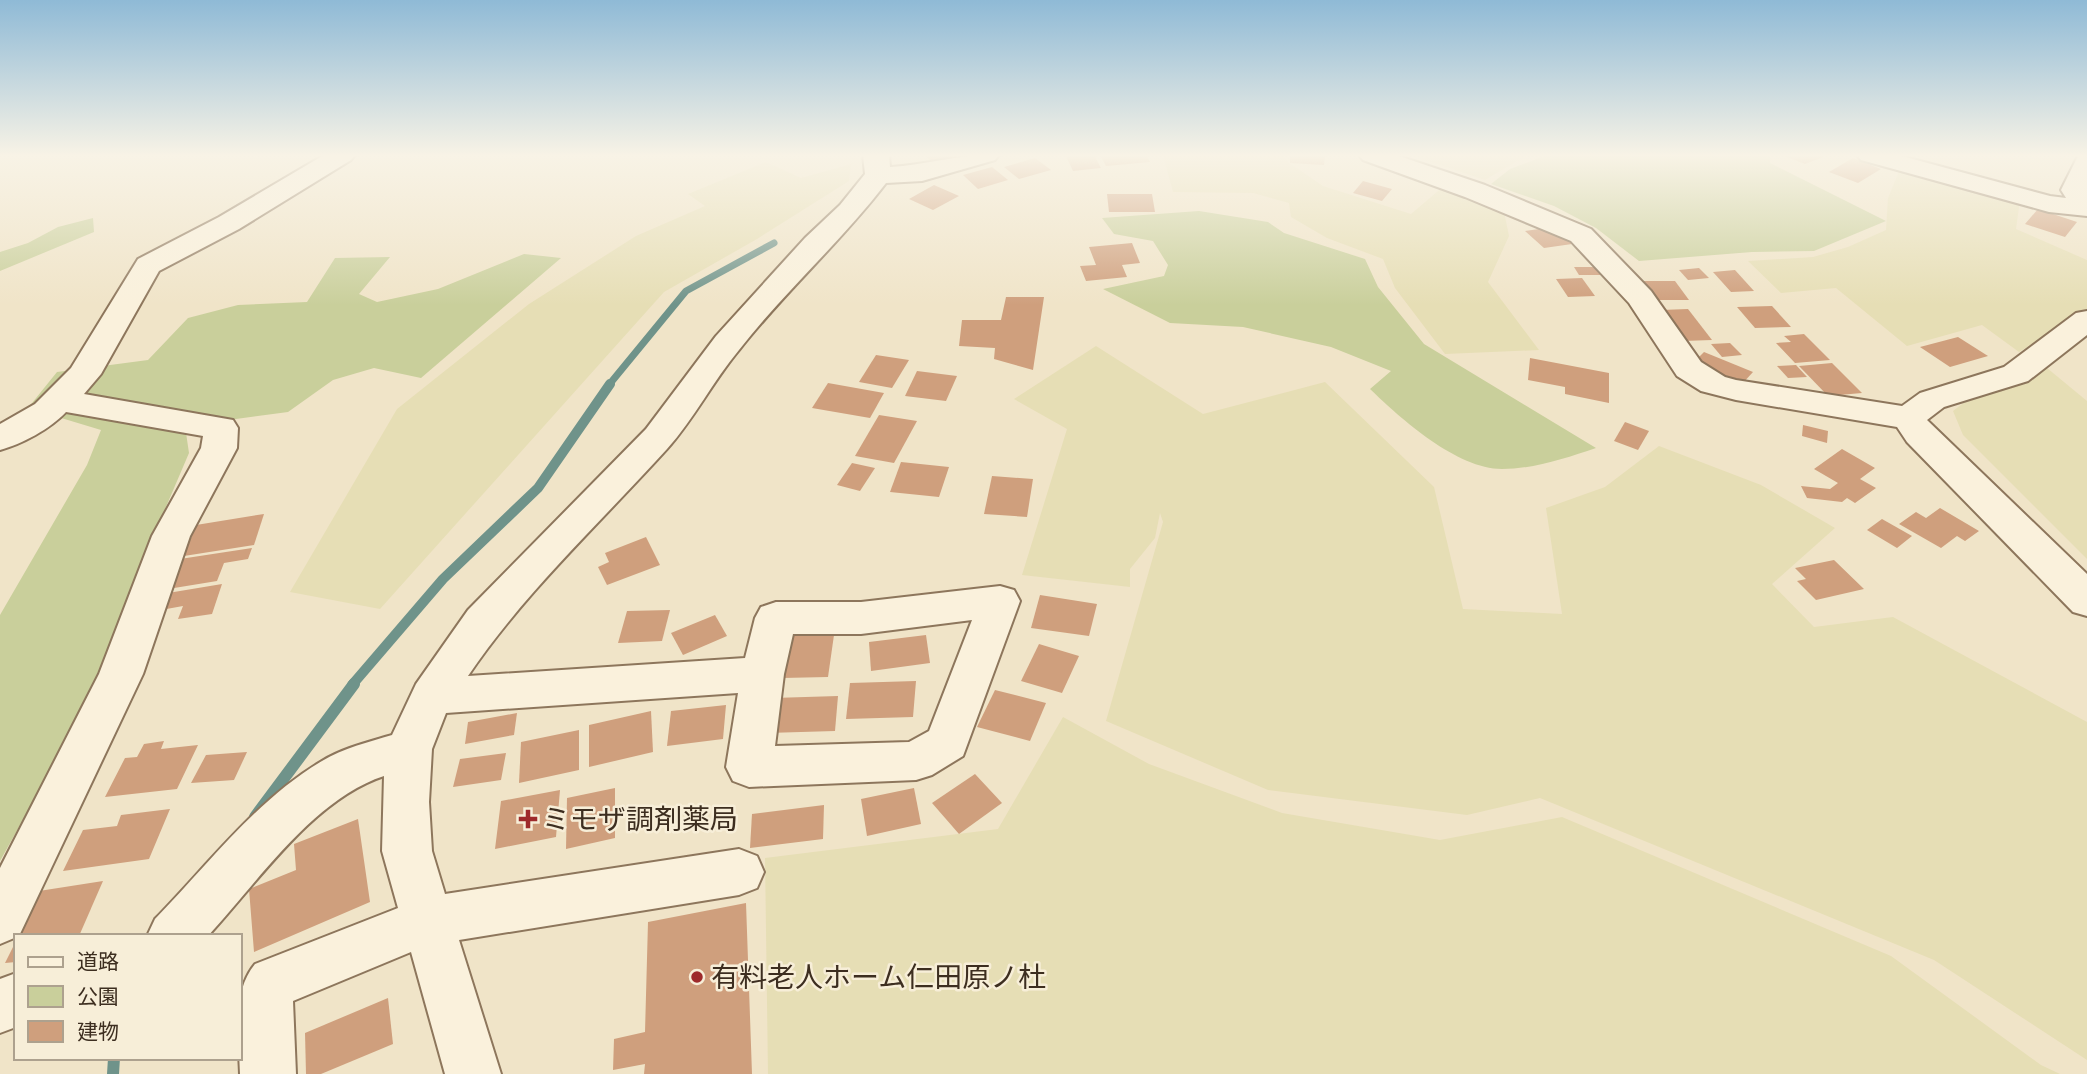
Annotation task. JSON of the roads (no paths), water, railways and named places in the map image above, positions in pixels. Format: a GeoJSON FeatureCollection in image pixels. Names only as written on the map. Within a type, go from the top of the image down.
{"type":"FeatureCollection","features":[{"type":"Feature","properties":{"kind":"street"},"geometry":{"type":"LineString","coordinates":[[0,439],[47,412],[84,374],[148,265],[259,205]]}},
{"type":"Feature","properties":{"kind":"street"},"geometry":{"type":"LineString","coordinates":[[473,1074],[407,851],[405,802],[409,749],[431,696],[483,621],[658,437],[727,343],[853,205]]}},
{"type":"Feature","properties":{"kind":"street"},"geometry":{"type":"LineString","coordinates":[[1510,205],[1581,235],[1640,296],[1689,369],[1713,384],[1791,400],[1908,418],[1932,400],[2016,374],[2087,320]]}},
{"type":"Feature","properties":{"kind":"street"},"geometry":{"type":"LineString","coordinates":[[2063,205],[2087,207]]}},
{"type":"Feature","properties":{"kind":"street"},"geometry":{"type":"LineString","coordinates":[[0,920],[121,674],[171,536],[219,448],[221,428],[58,400]]}},
{"type":"Feature","properties":{"kind":"street"},"geometry":{"type":"LineString","coordinates":[[1908,418],[1919,435],[2087,601]]}},
{"type":"Feature","properties":{"kind":"street"},"geometry":{"type":"LineString","coordinates":[[1000,601],[947,743],[916,761],[749,767],[762,674],[776,618],[861,618],[1000,601]]}},
{"type":"Feature","properties":{"kind":"street"},"geometry":{"type":"LineString","coordinates":[[431,696],[762,674]]}},
{"type":"Feature","properties":{"kind":"street"},"geometry":{"type":"LineString","coordinates":[[175,934],[265,838],[310,796],[341,774],[409,749]]}},
{"type":"Feature","properties":{"kind":"street"},"geometry":{"type":"LineString","coordinates":[[268,1074],[266,993],[274,983],[426,921],[739,872]]}},
{"type":"Feature","properties":{"kind":"waterway"},"geometry":{"type":"LineString","coordinates":[[608,386],[686,291],[774,243]]}},
{"type":"Feature","properties":{"kind":"waterway"},"geometry":{"type":"LineString","coordinates":[[352,685],[443,579],[538,488],[610,384]]}},
{"type":"Feature","properties":{"kind":"waterway"},"geometry":{"type":"LineString","coordinates":[[255,817],[354,684]]}},
{"type":"Feature","properties":{"kind":"waterway"},"geometry":{"type":"LineString","coordinates":[[113,1074],[114,1060]]}},
{"type":"Feature","properties":{"kind":"place","name":"ミモザ調剤薬局"},"geometry":{"type":"Point","coordinates":[528,819]}},
{"type":"Feature","properties":{"kind":"place","name":"有料老人ホーム仁田原ノ杜"},"geometry":{"type":"Point","coordinates":[697,977]}}]}
